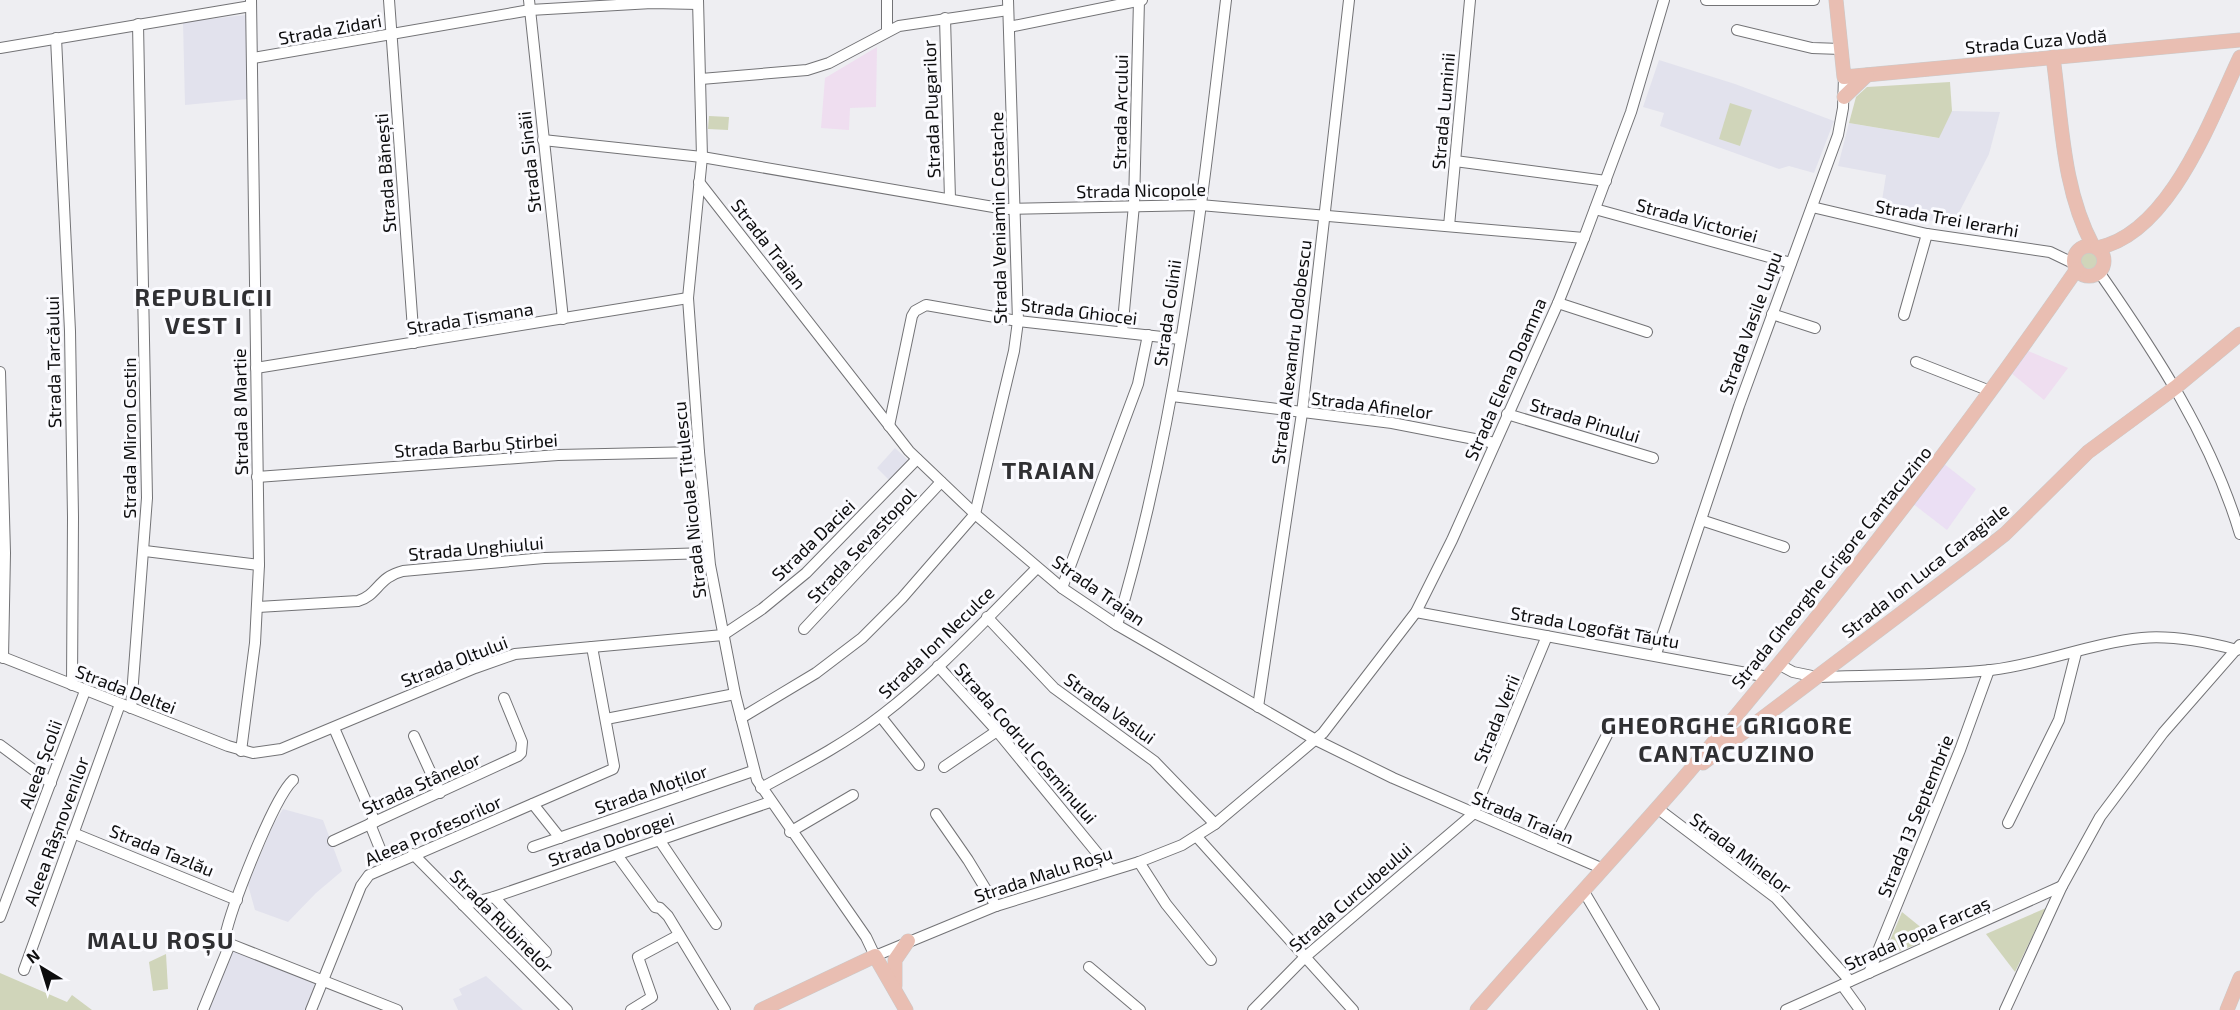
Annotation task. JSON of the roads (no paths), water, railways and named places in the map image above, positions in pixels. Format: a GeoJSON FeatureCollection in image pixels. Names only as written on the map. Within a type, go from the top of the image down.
{"type":"FeatureCollection","features":[{"type":"Feature","properties":{"kind":"main road","name":"Strada Vasile Lupu"},"geometry":{"type":"LineString","coordinates":[[1836,0],[1844,77]]}},
{"type":"Feature","properties":{"kind":"main road","name":"Strada Cuza Vodă"},"geometry":{"type":"LineString","coordinates":[[1844,77],[2237,41]]}},
{"type":"Feature","properties":{"kind":"main road"},"geometry":{"type":"LineString","coordinates":[[1841,52],[1867,75],[1844,97]]}},
{"type":"Feature","properties":{"kind":"main road"},"geometry":{"type":"LineString","coordinates":[[2053,57],[2068,174],[2084,228],[2104,258],[2099,272],[2086,275],[2076,267]]}},
{"type":"Feature","properties":{"kind":"main road","name":"Strada Gheorghe Grigore Cantacuzino"},"geometry":{"type":"LineString","coordinates":[[1477,1010],[1681,780],[1768,677],[1919,487],[1990,392],[2076,267],[2079,250],[2119,241],[2145,221],[2178,179],[2240,57]]}},
{"type":"Feature","properties":{"kind":"main road"},"geometry":{"type":"LineString","coordinates":[[2084,228],[2105,238],[2119,241]]}},
{"type":"Feature","properties":{"kind":"main road","name":"Strada Ion Luca Caragiale"},"geometry":{"type":"LineString","coordinates":[[1681,780],[2005,534],[2088,452],[2176,387],[2240,334]]}},
{"type":"Feature","properties":{"kind":"main road"},"geometry":{"type":"LineString","coordinates":[[897,994],[893,979],[895,960],[908,941]]}},
{"type":"Feature","properties":{"kind":"main road"},"geometry":{"type":"LineString","coordinates":[[875,956],[906,1010]]}},
{"type":"Feature","properties":{"kind":"main road","name":"Strada Malu Roșu"},"geometry":{"type":"LineString","coordinates":[[761,1010],[875,956]]}},
{"type":"Feature","properties":{"kind":"main road"},"geometry":{"type":"LineString","coordinates":[[2227,1010],[2240,978]]}},
{"type":"Feature","properties":{"kind":"street","name":"Strada Bănești"},"geometry":{"type":"LineString","coordinates":[[389,0],[414,343]]}},
{"type":"Feature","properties":{"kind":"street"},"geometry":{"type":"LineString","coordinates":[[887,0],[887,30]]}},
{"type":"Feature","properties":{"kind":"street"},"geometry":{"type":"LineString","coordinates":[[1009,27],[1141,0]]}},
{"type":"Feature","properties":{"kind":"street","name":"Strada Arcului"},"geometry":{"type":"LineString","coordinates":[[1122,332],[1134,205],[1141,0]]}},
{"type":"Feature","properties":{"kind":"street","name":"Strada Colinii"},"geometry":{"type":"LineString","coordinates":[[1117,625],[1146,520],[1172,396],[1200,205],[1226,0]]}},
{"type":"Feature","properties":{"kind":"street","name":"Strada Alexandru Odobescu"},"geometry":{"type":"LineString","coordinates":[[1258,707],[1302,412],[1349,0]]}},
{"type":"Feature","properties":{"kind":"street","name":"Strada Luminii"},"geometry":{"type":"LineString","coordinates":[[1449,226],[1470,0]]}},
{"type":"Feature","properties":{"kind":"street","name":"Strada Elena Doamna"},"geometry":{"type":"LineString","coordinates":[[1316,740],[1416,612],[1452,540],[1558,303],[1584,238],[1631,112],[1664,0]]}},
{"type":"Feature","properties":{"kind":"street"},"geometry":{"type":"LineString","coordinates":[[1706,0],[1814,0]]}},
{"type":"Feature","properties":{"kind":"street","name":"Strada Zidari"},"geometry":{"type":"LineString","coordinates":[[253,58],[391,35],[529,5],[698,2]]}},
{"type":"Feature","properties":{"kind":"street","name":"Strada Nicolae Titulescu"},"geometry":{"type":"LineString","coordinates":[[698,2],[702,157],[688,298],[708,553],[723,635],[753,771],[760,788],[866,937],[875,956]]}},
{"type":"Feature","properties":{"kind":"street"},"geometry":{"type":"LineString","coordinates":[[0,48],[251,3]]}},
{"type":"Feature","properties":{"kind":"street","name":"Strada 8 Martie"},"geometry":{"type":"LineString","coordinates":[[241,751],[258,607],[259,565],[251,3]]}},
{"type":"Feature","properties":{"kind":"street","name":"Strada Sinăii"},"geometry":{"type":"LineString","coordinates":[[529,5],[563,320]]}},
{"type":"Feature","properties":{"kind":"street"},"geometry":{"type":"LineString","coordinates":[[701,79],[807,70],[829,63],[887,30],[1008,5]]}},
{"type":"Feature","properties":{"kind":"street","name":"Strada Veniamin Costache"},"geometry":{"type":"LineString","coordinates":[[741,718],[816,674],[862,638],[902,598],[975,514],[1014,351],[1018,321],[1008,5]]}},
{"type":"Feature","properties":{"kind":"street","name":"Strada Plugarilor"},"geometry":{"type":"LineString","coordinates":[[945,18],[950,200]]}},
{"type":"Feature","properties":{"kind":"street","name":"Strada Miron Costin"},"geometry":{"type":"LineString","coordinates":[[131,708],[145,551],[147,498],[146,339],[138,24]]}},
{"type":"Feature","properties":{"kind":"street"},"geometry":{"type":"LineString","coordinates":[[1737,30],[1841,52]]}},
{"type":"Feature","properties":{"kind":"street","name":"Strada Tarcăului"},"geometry":{"type":"LineString","coordinates":[[56,38],[70,343],[72,685]]}},
{"type":"Feature","properties":{"kind":"street","name":"Strada Vasile Lupu"},"geometry":{"type":"LineString","coordinates":[[1656,654],[1772,314],[1838,135],[1844,97],[1844,77]]}},
{"type":"Feature","properties":{"kind":"street","name":"Strada Nicopole"},"geometry":{"type":"LineString","coordinates":[[543,140],[702,157],[1016,210],[1200,205],[1584,238]]}},
{"type":"Feature","properties":{"kind":"street"},"geometry":{"type":"LineString","coordinates":[[1455,161],[1606,181]]}},
{"type":"Feature","properties":{"kind":"street","name":"Strada Traian"},"geometry":{"type":"LineString","coordinates":[[699,182],[917,459],[975,514],[1062,588],[1117,625],[1316,740],[1473,814],[1601,868]]}},
{"type":"Feature","properties":{"kind":"street","name":"Strada Trei Ierarhi"},"geometry":{"type":"LineString","coordinates":[[1812,207],[1927,234],[2050,252],[2076,267]]}},
{"type":"Feature","properties":{"kind":"street","name":"Strada Victoriei"},"geometry":{"type":"LineString","coordinates":[[1595,209],[1791,263]]}},
{"type":"Feature","properties":{"kind":"street"},"geometry":{"type":"LineString","coordinates":[[1904,315],[1927,234]]}},
{"type":"Feature","properties":{"kind":"street"},"geometry":{"type":"LineString","coordinates":[[2099,272],[2176,387],[2222,480],[2240,534]]}},
{"type":"Feature","properties":{"kind":"street","name":"Strada Tismana"},"geometry":{"type":"LineString","coordinates":[[256,368],[688,298]]}},
{"type":"Feature","properties":{"kind":"street"},"geometry":{"type":"LineString","coordinates":[[1558,303],[1647,332]]}},
{"type":"Feature","properties":{"kind":"street","name":"Strada Ghiocei"},"geometry":{"type":"LineString","coordinates":[[889,426],[912,316],[915,311],[932,306],[1018,321],[1180,339]]}},
{"type":"Feature","properties":{"kind":"street"},"geometry":{"type":"LineString","coordinates":[[1772,314],[1815,328]]}},
{"type":"Feature","properties":{"kind":"street"},"geometry":{"type":"LineString","coordinates":[[1062,588],[1138,384],[1148,335]]}},
{"type":"Feature","properties":{"kind":"street"},"geometry":{"type":"LineString","coordinates":[[1916,362],[1990,392]]}},
{"type":"Feature","properties":{"kind":"street"},"geometry":{"type":"LineString","coordinates":[[0,372],[5,553],[2,657]]}},
{"type":"Feature","properties":{"kind":"street","name":"Strada Afinelor"},"geometry":{"type":"LineString","coordinates":[[1172,396],[1425,428],[1495,443]]}},
{"type":"Feature","properties":{"kind":"street","name":"Strada Pinului"},"geometry":{"type":"LineString","coordinates":[[1507,414],[1653,458]]}},
{"type":"Feature","properties":{"kind":"street","name":"Strada Barbu Știrbei"},"geometry":{"type":"LineString","coordinates":[[257,477],[558,455],[699,452]]}},
{"type":"Feature","properties":{"kind":"street","name":"Strada Daciei"},"geometry":{"type":"LineString","coordinates":[[723,635],[762,609],[806,573],[917,459]]}},
{"type":"Feature","properties":{"kind":"street","name":"Strada Sevastopol"},"geometry":{"type":"LineString","coordinates":[[804,629],[942,483]]}},
{"type":"Feature","properties":{"kind":"street"},"geometry":{"type":"LineString","coordinates":[[1701,520],[1785,547]]}},
{"type":"Feature","properties":{"kind":"street"},"geometry":{"type":"LineString","coordinates":[[145,551],[259,565]]}},
{"type":"Feature","properties":{"kind":"street","name":"Strada Unghiului"},"geometry":{"type":"LineString","coordinates":[[258,607],[358,601],[369,596],[386,577],[403,571],[544,558],[708,553]]}},
{"type":"Feature","properties":{"kind":"street","name":"Strada Ion Neculce"},"geometry":{"type":"LineString","coordinates":[[760,788],[834,748],[881,717],[938,666],[1037,568]]}},
{"type":"Feature","properties":{"kind":"street","name":"Strada Logofăt Tăutu"},"geometry":{"type":"LineString","coordinates":[[1416,612],[1656,654],[1768,677]]}},
{"type":"Feature","properties":{"kind":"street","name":"Strada Vaslui"},"geometry":{"type":"LineString","coordinates":[[987,617],[1061,694],[1154,761],[1215,824]]}},
{"type":"Feature","properties":{"kind":"street","name":"Strada Oltului"},"geometry":{"type":"LineString","coordinates":[[241,751],[266,752],[281,749],[501,658],[529,652],[723,635]]}},
{"type":"Feature","properties":{"kind":"street","name":"Strada Verii"},"geometry":{"type":"LineString","coordinates":[[1473,814],[1547,636]]}},
{"type":"Feature","properties":{"kind":"street"},"geometry":{"type":"LineString","coordinates":[[1778,664],[1793,672],[1817,677],[1989,670],[2121,642],[2160,637],[2239,648]]}},
{"type":"Feature","properties":{"kind":"street"},"geometry":{"type":"LineString","coordinates":[[592,647],[606,718],[735,694]]}},
{"type":"Feature","properties":{"kind":"street"},"geometry":{"type":"LineString","coordinates":[[2005,1010],[2062,886],[2091,832],[2163,733],[2239,648]]}},
{"type":"Feature","properties":{"kind":"street"},"geometry":{"type":"LineString","coordinates":[[2008,823],[2056,727],[2076,653]]}},
{"type":"Feature","properties":{"kind":"street","name":"Strada Deltei"},"geometry":{"type":"LineString","coordinates":[[2,657],[241,751]]}},
{"type":"Feature","properties":{"kind":"street","name":"Strada Codrul Cosminului"},"geometry":{"type":"LineString","coordinates":[[938,666],[996,730],[1111,870]]}},
{"type":"Feature","properties":{"kind":"street","name":"Strada 13 Septembrie"},"geometry":{"type":"LineString","coordinates":[[1869,973],[1960,750],[1989,670]]}},
{"type":"Feature","properties":{"kind":"street","name":"Aleea Școlii"},"geometry":{"type":"LineString","coordinates":[[0,917],[85,691]]}},
{"type":"Feature","properties":{"kind":"street","name":"Strada Stânelor"},"geometry":{"type":"LineString","coordinates":[[333,841],[440,793],[521,753],[522,742],[504,698]]}},
{"type":"Feature","properties":{"kind":"street","name":"Aleea Râșnovenilor"},"geometry":{"type":"LineString","coordinates":[[24,970],[120,704]]}},
{"type":"Feature","properties":{"kind":"street"},"geometry":{"type":"LineString","coordinates":[[881,717],[919,765]]}},
{"type":"Feature","properties":{"kind":"street","name":"Aleea Profesorilor"},"geometry":{"type":"LineString","coordinates":[[311,1010],[364,880],[413,854],[613,769],[606,718]]}},
{"type":"Feature","properties":{"kind":"street"},"geometry":{"type":"LineString","coordinates":[[334,728],[373,823],[387,866]]}},
{"type":"Feature","properties":{"kind":"street"},"geometry":{"type":"LineString","coordinates":[[944,766],[996,730]]}},
{"type":"Feature","properties":{"kind":"street"},"geometry":{"type":"LineString","coordinates":[[1550,846],[1607,735]]}},
{"type":"Feature","properties":{"kind":"street"},"geometry":{"type":"LineString","coordinates":[[414,736],[440,793]]}},
{"type":"Feature","properties":{"kind":"street","name":"Strada Malu Roșu"},"geometry":{"type":"LineString","coordinates":[[875,956],[996,906],[1139,862],[1197,837],[1316,740]]}},
{"type":"Feature","properties":{"kind":"street"},"geometry":{"type":"LineString","coordinates":[[0,745],[51,783]]}},
{"type":"Feature","properties":{"kind":"street","name":"Strada Moților"},"geometry":{"type":"LineString","coordinates":[[533,848],[753,771]]}},
{"type":"Feature","properties":{"kind":"street"},"geometry":{"type":"LineString","coordinates":[[293,780],[277,802],[237,900],[225,937],[230,944],[397,1010]]}},
{"type":"Feature","properties":{"kind":"street"},"geometry":{"type":"LineString","coordinates":[[790,832],[853,795]]}},
{"type":"Feature","properties":{"kind":"street","name":"Strada Dobrogei"},"geometry":{"type":"LineString","coordinates":[[463,905],[494,897],[770,802]]}},
{"type":"Feature","properties":{"kind":"street"},"geometry":{"type":"LineString","coordinates":[[533,804],[560,838]]}},
{"type":"Feature","properties":{"kind":"street","name":"Strada Minelor"},"geometry":{"type":"LineString","coordinates":[[1657,808],[1776,898],[1846,983],[1860,1010]]}},
{"type":"Feature","properties":{"kind":"street"},"geometry":{"type":"LineString","coordinates":[[936,814],[996,906]]}},
{"type":"Feature","properties":{"kind":"street","name":"Strada Curcubeului"},"geometry":{"type":"LineString","coordinates":[[1253,1010],[1304,958],[1473,814]]}},
{"type":"Feature","properties":{"kind":"street","name":"Strada Tazlău"},"geometry":{"type":"LineString","coordinates":[[73,833],[237,900]]}},
{"type":"Feature","properties":{"kind":"street"},"geometry":{"type":"LineString","coordinates":[[1197,837],[1353,1010]]}},
{"type":"Feature","properties":{"kind":"street"},"geometry":{"type":"LineString","coordinates":[[660,841],[716,924]]}},
{"type":"Feature","properties":{"kind":"street","name":"Strada Rubinelor"},"geometry":{"type":"LineString","coordinates":[[413,854],[567,1010]]}},
{"type":"Feature","properties":{"kind":"street"},"geometry":{"type":"LineString","coordinates":[[616,855],[655,907],[664,911],[725,1010]]}},
{"type":"Feature","properties":{"kind":"street"},"geometry":{"type":"LineString","coordinates":[[1139,862],[1167,904],[1211,960]]}},
{"type":"Feature","properties":{"kind":"street","name":"Strada Popa Farcaș"},"geometry":{"type":"LineString","coordinates":[[1786,1010],[2062,886]]}},
{"type":"Feature","properties":{"kind":"street"},"geometry":{"type":"LineString","coordinates":[[1583,890],[1654,1010]]}},
{"type":"Feature","properties":{"kind":"street"},"geometry":{"type":"LineString","coordinates":[[494,897],[546,952]]}},
{"type":"Feature","properties":{"kind":"street"},"geometry":{"type":"LineString","coordinates":[[631,1010],[652,997],[638,957],[679,935]]}},
{"type":"Feature","properties":{"kind":"street"},"geometry":{"type":"LineString","coordinates":[[203,1010],[230,944]]}},
{"type":"Feature","properties":{"kind":"street"},"geometry":{"type":"LineString","coordinates":[[1089,968],[1140,1010]]}},
{"type":"Feature","properties":{"kind":"district","name":"REPUBLICII VEST I"},"geometry":{"type":"Point","coordinates":[204,310]}},
{"type":"Feature","properties":{"kind":"district","name":"TRAIAN"},"geometry":{"type":"Point","coordinates":[1049,469]}},
{"type":"Feature","properties":{"kind":"district","name":"GHEORGHE GRIGORE CANTACUZINO"},"geometry":{"type":"Point","coordinates":[1727,738]}},
{"type":"Feature","properties":{"kind":"district","name":"MALU ROȘU"},"geometry":{"type":"Point","coordinates":[161,939]}}]}
